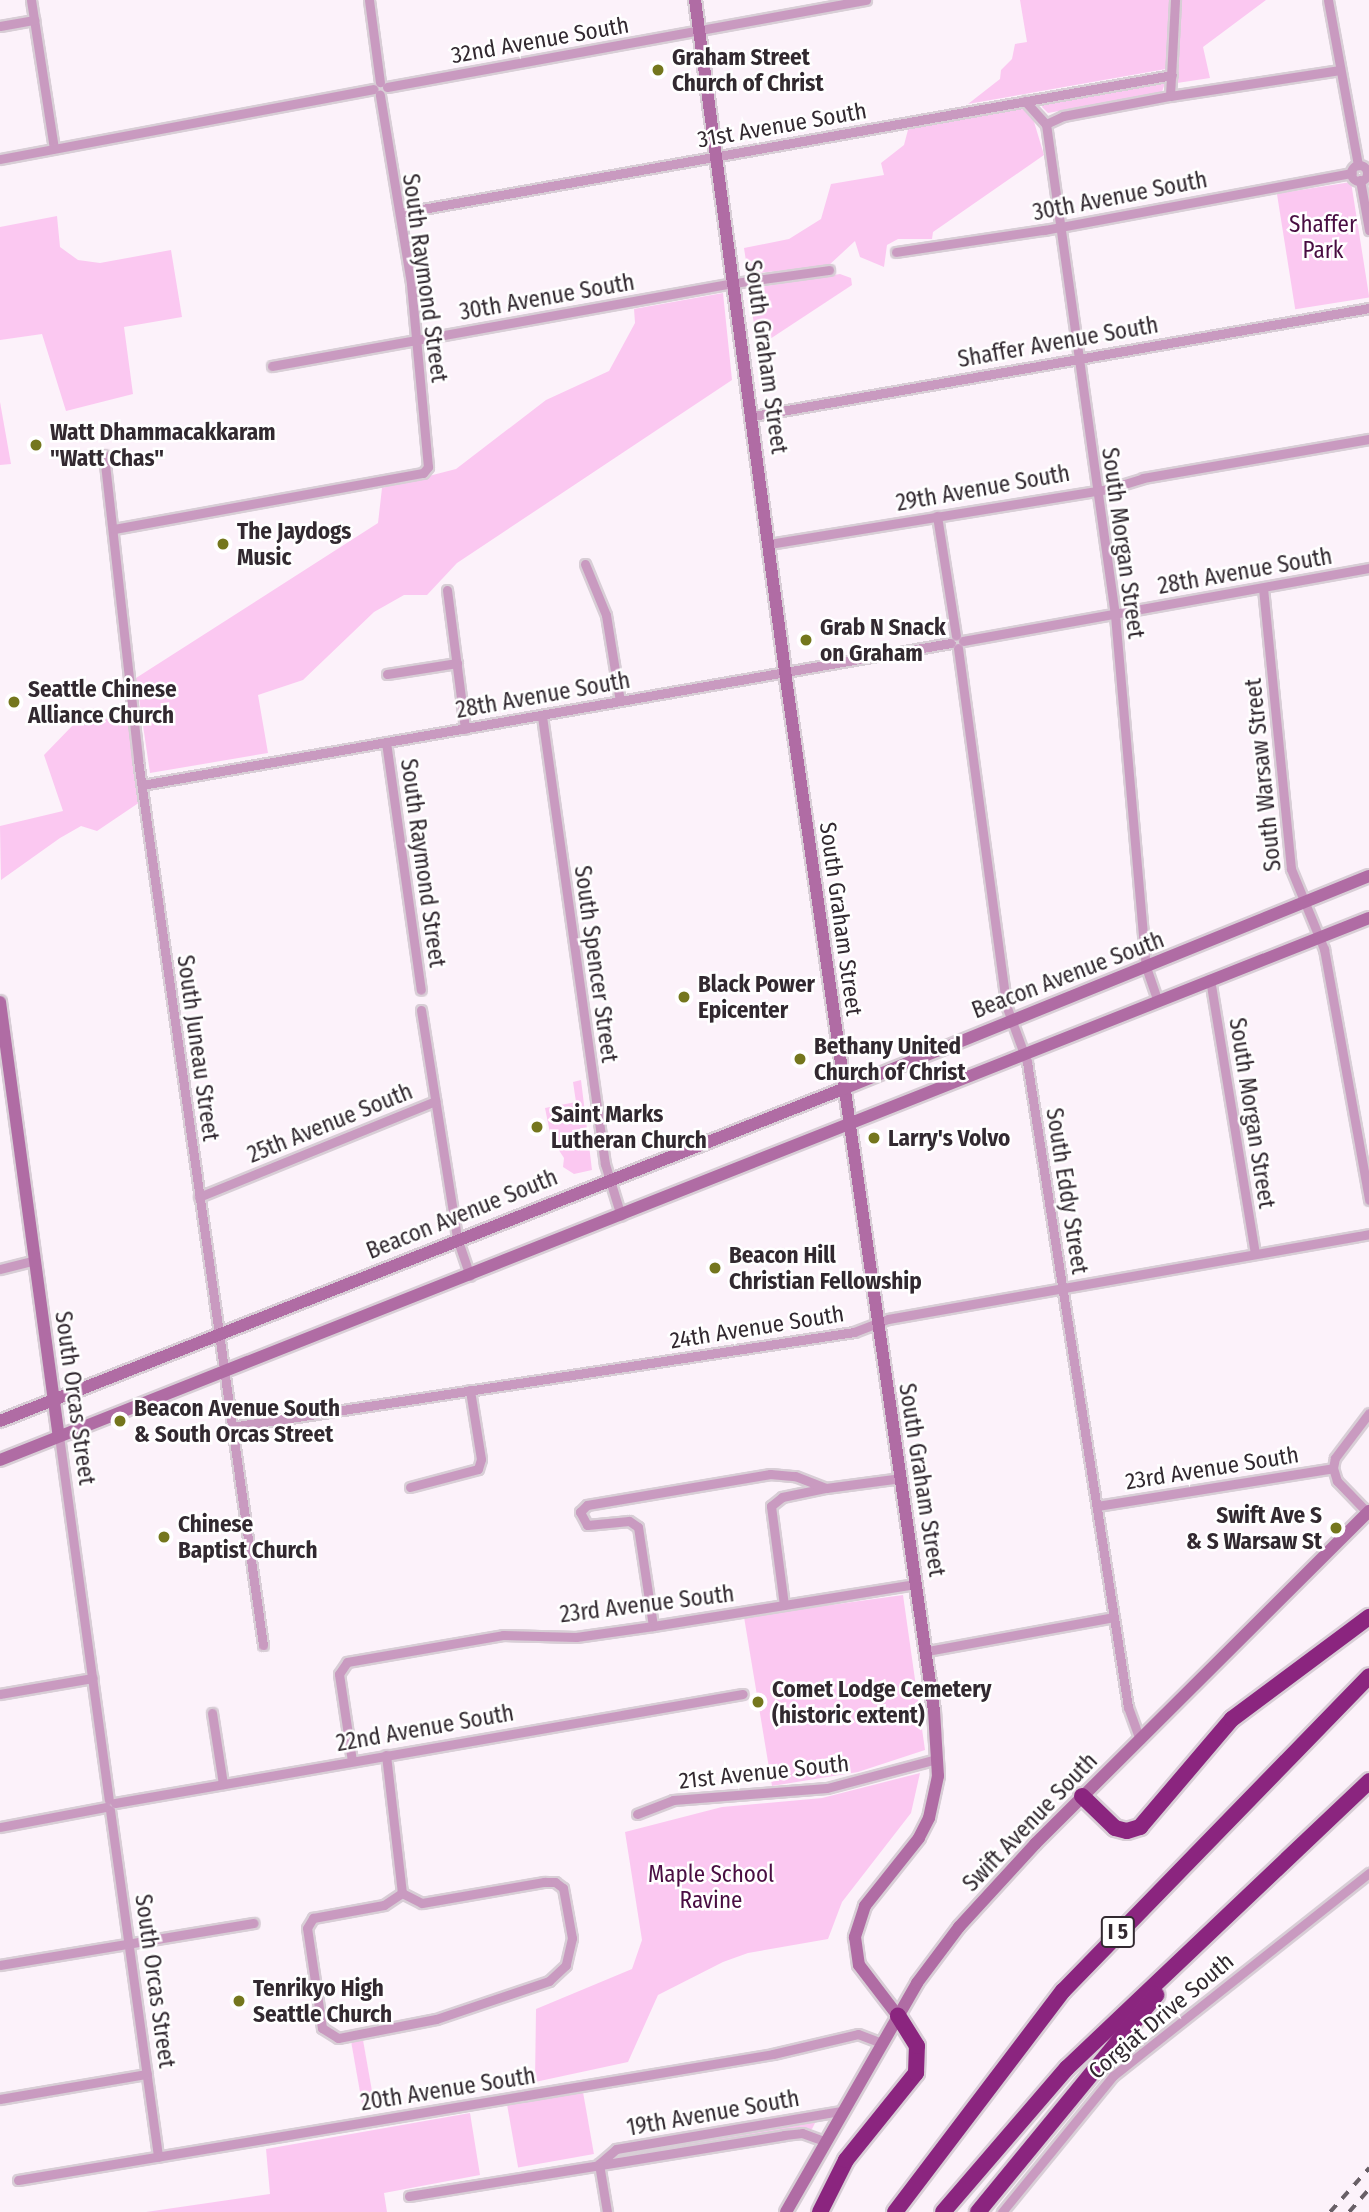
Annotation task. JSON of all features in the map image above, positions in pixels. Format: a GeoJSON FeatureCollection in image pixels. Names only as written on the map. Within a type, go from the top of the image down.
{"type":"FeatureCollection","features":[{"type":"Feature","properties":{"kind":"highway"},"geometry":{"type":"LineString","coordinates":[[1082,1796],[1115,1828],[1127,1831],[1140,1827],[1232,1719],[1369,1617]]}},
{"type":"Feature","properties":{"kind":"highway","name":"I 5"},"geometry":{"type":"LineString","coordinates":[[895,2212],[1063,1991],[1369,1676]]}},
{"type":"Feature","properties":{"kind":"highway"},"geometry":{"type":"LineString","coordinates":[[943,2212],[1067,2068],[1369,1781]]}},
{"type":"Feature","properties":{"kind":"highway"},"geometry":{"type":"LineString","coordinates":[[978,2212],[1044,2127],[1125,2037],[1178,1964]]}},
{"type":"Feature","properties":{"kind":"highway"},"geometry":{"type":"LineString","coordinates":[[820,2212],[846,2160],[916,2073],[916,2046],[898,2016]]}},
{"type":"Feature","properties":{"kind":"street"},"geometry":{"type":"LineString","coordinates":[[31,0],[54,148]]}},
{"type":"Feature","properties":{"kind":"street","name":"South Raymond Street"},"geometry":{"type":"LineString","coordinates":[[114,529],[423,473],[428,467],[417,340],[369,0]]}},
{"type":"Feature","properties":{"kind":"street","name":"South Graham Street"},"geometry":{"type":"LineString","coordinates":[[695,0],[843,1089],[927,1651],[937,1759],[937,1789],[925,1828],[870,1897],[857,1927],[859,1965],[898,2016]]}},
{"type":"Feature","properties":{"kind":"street","name":"32nd Avenue South"},"geometry":{"type":"LineString","coordinates":[[0,159],[866,0]]}},
{"type":"Feature","properties":{"kind":"street"},"geometry":{"type":"LineString","coordinates":[[1170,96],[1175,0]]}},
{"type":"Feature","properties":{"kind":"street"},"geometry":{"type":"LineString","coordinates":[[1328,0],[1355,169],[1360,180],[1369,230]]}},
{"type":"Feature","properties":{"kind":"street"},"geometry":{"type":"LineString","coordinates":[[0,26],[34,20]]}},
{"type":"Feature","properties":{"kind":"street"},"geometry":{"type":"LineString","coordinates":[[1025,101],[1046,124],[1063,116],[1170,96],[1340,70]]}},
{"type":"Feature","properties":{"kind":"street","name":"31st Avenue South"},"geometry":{"type":"LineString","coordinates":[[400,214],[1172,75]]}},
{"type":"Feature","properties":{"kind":"street","name":"South Morgan Street"},"geometry":{"type":"LineString","coordinates":[[1046,124],[1115,615],[1146,967],[1157,999]]}},
{"type":"Feature","properties":{"kind":"street"},"geometry":{"type":"LineString","coordinates":[[1355,169],[1368,171]]}},
{"type":"Feature","properties":{"kind":"street","name":"30th Avenue South"},"geometry":{"type":"LineString","coordinates":[[895,252],[1059,226],[1355,169]]}},
{"type":"Feature","properties":{"kind":"street"},"geometry":{"type":"LineString","coordinates":[[1360,180],[1368,171]]}},
{"type":"Feature","properties":{"kind":"street","name":"30th Avenue South"},"geometry":{"type":"LineString","coordinates":[[272,366],[734,283],[829,270]]}},
{"type":"Feature","properties":{"kind":"street","name":"Shaffer Avenue South"},"geometry":{"type":"LineString","coordinates":[[753,416],[1369,308]]}},
{"type":"Feature","properties":{"kind":"street","name":"29th Avenue South"},"geometry":{"type":"LineString","coordinates":[[769,544],[1097,489],[1369,439]]}},
{"type":"Feature","properties":{"kind":"street","name":"South Juneau Street"},"geometry":{"type":"LineString","coordinates":[[104,455],[142,785],[263,1645]]}},
{"type":"Feature","properties":{"kind":"street","name":"South Eddy Street"},"geometry":{"type":"LineString","coordinates":[[937,516],[1010,1018],[1024,1051],[1130,1719],[1140,1740]]}},
{"type":"Feature","properties":{"kind":"street"},"geometry":{"type":"LineString","coordinates":[[586,564],[606,615],[620,701]]}},
{"type":"Feature","properties":{"kind":"street","name":"28th Avenue South"},"geometry":{"type":"LineString","coordinates":[[142,785],[1369,568]]}},
{"type":"Feature","properties":{"kind":"street","name":"South Warsaw Street"},"geometry":{"type":"LineString","coordinates":[[1263,588],[1291,869],[1302,902],[1321,937],[1369,1200]]}},
{"type":"Feature","properties":{"kind":"street"},"geometry":{"type":"LineString","coordinates":[[447,590],[466,729]]}},
{"type":"Feature","properties":{"kind":"street"},"geometry":{"type":"LineString","coordinates":[[387,674],[457,663]]}},
{"type":"Feature","properties":{"kind":"street","name":"South Spencer Street"},"geometry":{"type":"LineString","coordinates":[[542,716],[608,1178],[621,1216]]}},
{"type":"Feature","properties":{"kind":"street","name":"South Raymond Street"},"geometry":{"type":"LineString","coordinates":[[386,743],[421,989]]}},
{"type":"Feature","properties":{"kind":"street","name":"Beacon Avenue South"},"geometry":{"type":"LineString","coordinates":[[0,1420],[608,1178],[843,1089],[1010,1018],[1146,967],[1369,876]]}},
{"type":"Feature","properties":{"kind":"street"},"geometry":{"type":"LineString","coordinates":[[0,1460],[621,1216],[1024,1051],[1369,918]]}},
{"type":"Feature","properties":{"kind":"street","name":"South Morgan Street"},"geometry":{"type":"LineString","coordinates":[[1210,979],[1255,1253]]}},
{"type":"Feature","properties":{"kind":"street","name":"South Orcas Street"},"geometry":{"type":"LineString","coordinates":[[0,1002],[158,2157]]}},
{"type":"Feature","properties":{"kind":"street"},"geometry":{"type":"LineString","coordinates":[[421,1010],[457,1238],[470,1276]]}},
{"type":"Feature","properties":{"kind":"street","name":"25th Avenue South"},"geometry":{"type":"LineString","coordinates":[[199,1197],[435,1101]]}},
{"type":"Feature","properties":{"kind":"street","name":"24th Avenue South"},"geometry":{"type":"LineString","coordinates":[[231,1427],[799,1342],[1063,1288],[1369,1234]]}},
{"type":"Feature","properties":{"kind":"street"},"geometry":{"type":"LineString","coordinates":[[0,1269],[35,1260]]}},
{"type":"Feature","properties":{"kind":"street"},"geometry":{"type":"LineString","coordinates":[[410,1487],[478,1469],[481,1460],[470,1390]]}},
{"type":"Feature","properties":{"kind":"street"},"geometry":{"type":"LineString","coordinates":[[1368,1512],[1337,1481],[1333,1468],[1335,1458],[1369,1413]]}},
{"type":"Feature","properties":{"kind":"street","name":"23rd Avenue South"},"geometry":{"type":"LineString","coordinates":[[1097,1506],[1333,1468]]}},
{"type":"Feature","properties":{"kind":"street"},"geometry":{"type":"LineString","coordinates":[[653,1626],[640,1531],[634,1523],[587,1525],[580,1512],[593,1503],[770,1474],[795,1476],[826,1488]]}},
{"type":"Feature","properties":{"kind":"street"},"geometry":{"type":"LineString","coordinates":[[784,1605],[771,1506],[782,1497],[901,1478]]}},
{"type":"Feature","properties":{"kind":"street","name":"Swift Avenue South"},"geometry":{"type":"LineString","coordinates":[[786,2212],[840,2111],[898,2016],[959,1927],[1082,1796],[1368,1512]]}},
{"type":"Feature","properties":{"kind":"street","name":"23rd Avenue South"},"geometry":{"type":"LineString","coordinates":[[352,1761],[339,1674],[343,1665],[503,1635],[576,1637],[916,1584]]}},
{"type":"Feature","properties":{"kind":"street"},"geometry":{"type":"LineString","coordinates":[[927,1651],[1114,1617]]}},
{"type":"Feature","properties":{"kind":"street"},"geometry":{"type":"LineString","coordinates":[[0,1694],[93,1678]]}},
{"type":"Feature","properties":{"kind":"street","name":"22nd Avenue South"},"geometry":{"type":"LineString","coordinates":[[0,1827],[223,1784],[743,1694]]}},
{"type":"Feature","properties":{"kind":"street"},"geometry":{"type":"LineString","coordinates":[[212,1713],[223,1784]]}},
{"type":"Feature","properties":{"kind":"street"},"geometry":{"type":"LineString","coordinates":[[386,1755],[402,1893]]}},
{"type":"Feature","properties":{"kind":"street","name":"21st Avenue South"},"geometry":{"type":"LineString","coordinates":[[637,1814],[673,1800],[827,1788],[937,1759]]}},
{"type":"Feature","properties":{"kind":"street","name":"Corgiat Drive South"},"geometry":{"type":"LineString","coordinates":[[1002,2212],[1113,2076],[1369,1873]]}},
{"type":"Feature","properties":{"kind":"street"},"geometry":{"type":"LineString","coordinates":[[544,1882],[560,1884],[572,1938],[570,1957],[559,1973],[534,1988],[450,2016],[338,2038],[328,2034],[321,2024],[309,1923],[318,1915],[390,1903],[402,1893],[422,1903],[544,1882]]}},
{"type":"Feature","properties":{"kind":"street"},"geometry":{"type":"LineString","coordinates":[[0,1965],[254,1923]]}},
{"type":"Feature","properties":{"kind":"street","name":"20th Avenue South"},"geometry":{"type":"LineString","coordinates":[[19,2180],[773,2054],[858,2034],[882,2043]]}},
{"type":"Feature","properties":{"kind":"street"},"geometry":{"type":"LineString","coordinates":[[0,2099],[147,2074]]}},
{"type":"Feature","properties":{"kind":"street","name":"19th Avenue South"},"geometry":{"type":"LineString","coordinates":[[598,2164],[616,2149],[840,2111]]}},
{"type":"Feature","properties":{"kind":"street","name":"19th Avenue South"},"geometry":{"type":"LineString","coordinates":[[409,2196],[795,2133],[824,2141]]}},
{"type":"Feature","properties":{"kind":"street"},"geometry":{"type":"LineString","coordinates":[[598,2164],[607,2212]]}},
{"type":"Feature","properties":{"kind":"green space"},"geometry":{"type":"Polygon","coordinates":[[[1020,0],[1170,0],[1170,61],[1166,69],[968,104],[1000,79],[1001,70],[1012,59],[1015,44],[1027,42],[1020,0]]]}},
{"type":"Feature","properties":{"kind":"green space"},"geometry":{"type":"Polygon","coordinates":[[[1181,0],[1266,0],[1203,47],[1210,78],[1177,83],[1181,0]]]}},
{"type":"Feature","properties":{"kind":"green space"},"geometry":{"type":"Polygon","coordinates":[[[1166,80],[1162,92],[1048,113],[1042,107],[1044,101],[1166,80]]]}},
{"type":"Feature","properties":{"kind":"green space"},"geometry":{"type":"Polygon","coordinates":[[[1019,107],[1032,115],[1044,155],[933,232],[932,239],[898,239],[887,245],[884,267],[860,257],[855,241],[828,266],[748,274],[744,248],[789,239],[821,219],[831,184],[884,175],[881,163],[904,145],[909,126],[1019,107]]]}},
{"type":"Feature","properties":{"kind":"green space","name":"Shaffer Park"},"geometry":{"type":"Polygon","coordinates":[[[1351,182],[1369,298],[1295,309],[1277,194],[1351,182]]]}},
{"type":"Feature","properties":{"kind":"green space"},"geometry":{"type":"Polygon","coordinates":[[[57,216],[60,247],[78,260],[100,263],[171,250],[182,317],[124,327],[133,394],[66,411],[42,334],[0,340],[0,227],[57,216]]]}},
{"type":"Feature","properties":{"kind":"green space"},"geometry":{"type":"Polygon","coordinates":[[[840,274],[851,278],[852,285],[758,347],[748,289],[840,274]]]}},
{"type":"Feature","properties":{"kind":"green space"},"geometry":{"type":"Polygon","coordinates":[[[723,293],[732,380],[457,563],[427,595],[404,595],[374,612],[303,680],[258,695],[268,753],[150,773],[136,678],[378,523],[382,488],[456,469],[546,400],[609,371],[635,323],[634,309],[723,293]]]}},
{"type":"Feature","properties":{"kind":"green space"},"geometry":{"type":"Polygon","coordinates":[[[0,402],[11,464],[0,465],[0,402]]]}},
{"type":"Feature","properties":{"kind":"green space"},"geometry":{"type":"Polygon","coordinates":[[[129,715],[140,802],[97,831],[81,826],[1,880],[0,826],[63,811],[44,755],[74,724],[129,715]]]}},
{"type":"Feature","properties":{"kind":"green space"},"geometry":{"type":"Polygon","coordinates":[[[581,1080],[592,1170],[574,1174],[563,1167],[564,1158],[551,1138],[545,1108],[576,1102],[573,1082],[581,1080]]]}},
{"type":"Feature","properties":{"kind":"green space"},"geometry":{"type":"Polygon","coordinates":[[[903,1595],[925,1750],[858,1772],[772,1786],[744,1617],[903,1595]]]}},
{"type":"Feature","properties":{"kind":"green space","name":"Maple School Ravine"},"geometry":{"type":"Polygon","coordinates":[[[920,1773],[911,1813],[842,1902],[828,1939],[748,1953],[723,1962],[658,1995],[628,2062],[535,2082],[536,2009],[632,1969],[642,1940],[625,1832],[722,1807],[822,1798],[920,1773]]]}},
{"type":"Feature","properties":{"kind":"green space"},"geometry":{"type":"Polygon","coordinates":[[[363,2040],[374,2104],[362,2106],[351,2042],[363,2040]]]}},
{"type":"Feature","properties":{"kind":"green space"},"geometry":{"type":"Polygon","coordinates":[[[583,2092],[594,2154],[518,2167],[507,2105],[583,2092]]]}},
{"type":"Feature","properties":{"kind":"green space"},"geometry":{"type":"Polygon","coordinates":[[[470,2113],[480,2175],[384,2193],[387,2212],[146,2212],[270,2194],[266,2149],[470,2113]]]}},
{"type":"Feature","properties":{"kind":"green space"},"geometry":{"type":"Polygon","coordinates":[[[817,2119],[812,2129],[611,2158],[752,2128],[817,2119]]]}},
{"type":"Feature","properties":{"kind":"railway"},"geometry":{"type":"LineString","coordinates":[[1330,2212],[1369,2168]]}},
{"type":"Feature","properties":{"kind":"railway"},"geometry":{"type":"LineString","coordinates":[[1349,2212],[1369,2189]]}},
{"type":"Feature","properties":{"kind":"place","name":"Graham Street Church of Christ"},"geometry":{"type":"Point","coordinates":[658,70]}},
{"type":"Feature","properties":{"kind":"place","name":"Watt Dhammacakkaram \"Watt Chas\""},"geometry":{"type":"Point","coordinates":[36,445]}},
{"type":"Feature","properties":{"kind":"place","name":"The Jaydogs Music"},"geometry":{"type":"Point","coordinates":[223,544]}},
{"type":"Feature","properties":{"kind":"place","name":"Grab N Snack on Graham"},"geometry":{"type":"Point","coordinates":[806,640]}},
{"type":"Feature","properties":{"kind":"place","name":"Seattle Chinese Alliance Church"},"geometry":{"type":"Point","coordinates":[14,702]}},
{"type":"Feature","properties":{"kind":"place","name":"Black Power Epicenter"},"geometry":{"type":"Point","coordinates":[684,997]}},
{"type":"Feature","properties":{"kind":"place","name":"Bethany United Church of Christ"},"geometry":{"type":"Point","coordinates":[800,1059]}},
{"type":"Feature","properties":{"kind":"place","name":"Saint Marks Lutheran Church"},"geometry":{"type":"Point","coordinates":[537,1127]}},
{"type":"Feature","properties":{"kind":"place","name":"Larry's Volvo"},"geometry":{"type":"Point","coordinates":[874,1138]}},
{"type":"Feature","properties":{"kind":"place","name":"Beacon Hill Christian Fellowship"},"geometry":{"type":"Point","coordinates":[715,1268]}},
{"type":"Feature","properties":{"kind":"place","name":"Beacon Avenue South & South Orcas Street"},"geometry":{"type":"Point","coordinates":[120,1421]}},
{"type":"Feature","properties":{"kind":"place","name":"Swift Ave S & S Warsaw St"},"geometry":{"type":"Point","coordinates":[1336,1528]}},
{"type":"Feature","properties":{"kind":"place","name":"Chinese Baptist Church"},"geometry":{"type":"Point","coordinates":[164,1537]}},
{"type":"Feature","properties":{"kind":"place","name":"Comet Lodge Cemetery (historic extent)"},"geometry":{"type":"Point","coordinates":[758,1702]}},
{"type":"Feature","properties":{"kind":"place","name":"Tenrikyo High Seattle Church"},"geometry":{"type":"Point","coordinates":[239,2001]}}]}
